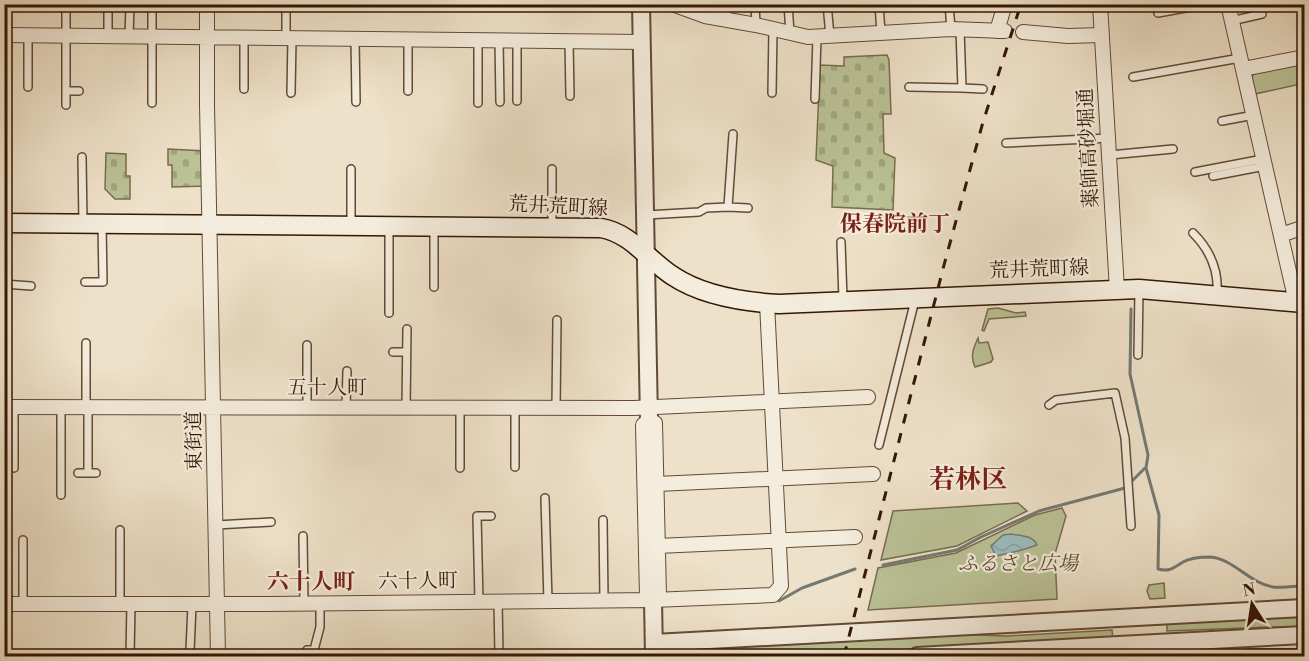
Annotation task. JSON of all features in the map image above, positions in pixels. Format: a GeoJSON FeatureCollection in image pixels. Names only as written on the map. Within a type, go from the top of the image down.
{"type":"FeatureCollection","features":[{"type":"Feature","properties":{"kind":"main road","name":"荒井荒町線"},"geometry":{"type":"LineString","coordinates":[[4,223],[602,228],[615,231],[631,241],[673,277],[727,297],[767,303],[1139,289],[1300,302]]}},
{"type":"Feature","properties":{"kind":"street","name":"東街道"},"geometry":{"type":"LineString","coordinates":[[207,4],[218,657]]}},
{"type":"Feature","properties":{"kind":"street"},"geometry":{"type":"LineString","coordinates":[[641,4],[649,414],[644,425],[647,596],[653,600]]}},
{"type":"Feature","properties":{"kind":"street"},"geometry":{"type":"LineString","coordinates":[[672,4],[705,16],[808,37],[956,29],[1001,31],[1005,4]]}},
{"type":"Feature","properties":{"kind":"street","name":"薬師高砂堀通"},"geometry":{"type":"LineString","coordinates":[[1100,4],[1117,290]]}},
{"type":"Feature","properties":{"kind":"street"},"geometry":{"type":"LineString","coordinates":[[1228,4],[1281,235],[1300,302]]}},
{"type":"Feature","properties":{"kind":"street"},"geometry":{"type":"LineString","coordinates":[[1023,32],[1068,36],[1102,35]]}},
{"type":"Feature","properties":{"kind":"street"},"geometry":{"type":"LineString","coordinates":[[4,35],[642,42]]}},
{"type":"Feature","properties":{"kind":"street"},"geometry":{"type":"LineString","coordinates":[[1241,63],[1305,57]]}},
{"type":"Feature","properties":{"kind":"street"},"geometry":{"type":"LineString","coordinates":[[1281,235],[1305,227]]}},
{"type":"Feature","properties":{"kind":"street","name":"六十人町"},"geometry":{"type":"LineString","coordinates":[[4,604],[320,604],[653,600],[773,595],[781,586],[767,303]]}},
{"type":"Feature","properties":{"kind":"street","name":"五十人町"},"geometry":{"type":"LineString","coordinates":[[9,407],[556,408],[649,414],[772,402],[868,397]]}},
{"type":"Feature","properties":{"kind":"street"},"geometry":{"type":"LineString","coordinates":[[649,414],[655,423],[657,484],[658,596],[653,600]]}},
{"type":"Feature","properties":{"kind":"street"},"geometry":{"type":"LineString","coordinates":[[657,484],[873,474]]}},
{"type":"Feature","properties":{"kind":"street"},"geometry":{"type":"LineString","coordinates":[[657,546],[855,537]]}},
{"type":"Feature","properties":{"kind":"street"},"geometry":{"type":"LineString","coordinates":[[653,600],[654,650],[1305,608]]}},
{"type":"Feature","properties":{"kind":"street"},"geometry":{"type":"LineString","coordinates":[[1137,618],[1138,650]]}},
{"type":"Feature","properties":{"kind":"street"},"geometry":{"type":"LineString","coordinates":[[917,657],[1138,650],[1297,635],[1290,656]]}},
{"type":"Feature","properties":{"kind":"street"},"geometry":{"type":"LineString","coordinates":[[1248,657],[1305,656]]}},
{"type":"Feature","properties":{"kind":"lane"},"geometry":{"type":"LineString","coordinates":[[66,4],[66,105]]}},
{"type":"Feature","properties":{"kind":"lane"},"geometry":{"type":"LineString","coordinates":[[108,4],[108,36]]}},
{"type":"Feature","properties":{"kind":"lane"},"geometry":{"type":"LineString","coordinates":[[129,37],[130,4]]}},
{"type":"Feature","properties":{"kind":"lane"},"geometry":{"type":"LineString","coordinates":[[152,4],[152,103]]}},
{"type":"Feature","properties":{"kind":"lane"},"geometry":{"type":"LineString","coordinates":[[286,4],[291,93]]}},
{"type":"Feature","properties":{"kind":"lane"},"geometry":{"type":"LineString","coordinates":[[727,4],[727,19]]}},
{"type":"Feature","properties":{"kind":"lane"},"geometry":{"type":"LineString","coordinates":[[755,4],[756,25]]}},
{"type":"Feature","properties":{"kind":"lane"},"geometry":{"type":"LineString","coordinates":[[788,4],[790,33]]}},
{"type":"Feature","properties":{"kind":"lane"},"geometry":{"type":"LineString","coordinates":[[815,99],[827,4]]}},
{"type":"Feature","properties":{"kind":"lane"},"geometry":{"type":"LineString","coordinates":[[879,4],[881,33]]}},
{"type":"Feature","properties":{"kind":"lane"},"geometry":{"type":"LineString","coordinates":[[949,4],[956,29],[962,88]]}},
{"type":"Feature","properties":{"kind":"lane"},"geometry":{"type":"LineString","coordinates":[[1158,13],[1208,4]]}},
{"type":"Feature","properties":{"kind":"lane"},"geometry":{"type":"LineString","coordinates":[[1231,21],[1262,14]]}},
{"type":"Feature","properties":{"kind":"lane"},"geometry":{"type":"LineString","coordinates":[[772,93],[773,29]]}},
{"type":"Feature","properties":{"kind":"lane"},"geometry":{"type":"LineString","coordinates":[[28,35],[28,87]]}},
{"type":"Feature","properties":{"kind":"lane"},"geometry":{"type":"LineString","coordinates":[[244,38],[244,89]]}},
{"type":"Feature","properties":{"kind":"lane"},"geometry":{"type":"LineString","coordinates":[[355,39],[356,102]]}},
{"type":"Feature","properties":{"kind":"lane"},"geometry":{"type":"LineString","coordinates":[[408,39],[408,91]]}},
{"type":"Feature","properties":{"kind":"lane"},"geometry":{"type":"LineString","coordinates":[[477,40],[478,102]]}},
{"type":"Feature","properties":{"kind":"lane"},"geometry":{"type":"LineString","coordinates":[[499,40],[500,102]]}},
{"type":"Feature","properties":{"kind":"lane"},"geometry":{"type":"LineString","coordinates":[[517,40],[517,101]]}},
{"type":"Feature","properties":{"kind":"lane"},"geometry":{"type":"LineString","coordinates":[[569,41],[570,96]]}},
{"type":"Feature","properties":{"kind":"lane"},"geometry":{"type":"LineString","coordinates":[[1133,77],[1241,63]]}},
{"type":"Feature","properties":{"kind":"lane"},"geometry":{"type":"LineString","coordinates":[[909,87],[983,89]]}},
{"type":"Feature","properties":{"kind":"lane"},"geometry":{"type":"LineString","coordinates":[[66,91],[79,91]]}},
{"type":"Feature","properties":{"kind":"lane"},"geometry":{"type":"LineString","coordinates":[[1222,121],[1254,115]]}},
{"type":"Feature","properties":{"kind":"lane"},"geometry":{"type":"LineString","coordinates":[[728,207],[733,134]]}},
{"type":"Feature","properties":{"kind":"lane"},"geometry":{"type":"LineString","coordinates":[[1006,143],[1108,138]]}},
{"type":"Feature","properties":{"kind":"lane"},"geometry":{"type":"LineString","coordinates":[[1110,155],[1173,149]]}},
{"type":"Feature","properties":{"kind":"lane"},"geometry":{"type":"LineString","coordinates":[[82,157],[83,224]]}},
{"type":"Feature","properties":{"kind":"lane"},"geometry":{"type":"LineString","coordinates":[[1196,171],[1264,162]]}},
{"type":"Feature","properties":{"kind":"lane"},"geometry":{"type":"LineString","coordinates":[[1213,176],[1264,162]]}},
{"type":"Feature","properties":{"kind":"lane"},"geometry":{"type":"LineString","coordinates":[[351,169],[351,226]]}},
{"type":"Feature","properties":{"kind":"lane"},"geometry":{"type":"LineString","coordinates":[[552,169],[552,227]]}},
{"type":"Feature","properties":{"kind":"lane"},"geometry":{"type":"LineString","coordinates":[[645,215],[699,212],[706,208],[748,208]]}},
{"type":"Feature","properties":{"kind":"lane"},"geometry":{"type":"LineString","coordinates":[[85,282],[103,282],[102,224]]}},
{"type":"Feature","properties":{"kind":"lane"},"geometry":{"type":"LineString","coordinates":[[389,226],[389,313]]}},
{"type":"Feature","properties":{"kind":"lane"},"geometry":{"type":"LineString","coordinates":[[434,226],[434,287]]}},
{"type":"Feature","properties":{"kind":"lane"},"geometry":{"type":"LineString","coordinates":[[1193,234],[1205,245],[1215,267],[1217,295]]}},
{"type":"Feature","properties":{"kind":"lane"},"geometry":{"type":"LineString","coordinates":[[842,242],[843,301]]}},
{"type":"Feature","properties":{"kind":"lane"},"geometry":{"type":"LineString","coordinates":[[4,284],[32,286]]}},
{"type":"Feature","properties":{"kind":"lane"},"geometry":{"type":"LineString","coordinates":[[1138,356],[1139,289]]}},
{"type":"Feature","properties":{"kind":"lane"},"geometry":{"type":"LineString","coordinates":[[879,445],[915,298]]}},
{"type":"Feature","properties":{"kind":"lane"},"geometry":{"type":"LineString","coordinates":[[556,408],[557,320]]}},
{"type":"Feature","properties":{"kind":"lane"},"geometry":{"type":"LineString","coordinates":[[406,408],[407,329]]}},
{"type":"Feature","properties":{"kind":"lane"},"geometry":{"type":"LineString","coordinates":[[78,473],[92,473],[87,408],[86,343]]}},
{"type":"Feature","properties":{"kind":"lane"},"geometry":{"type":"LineString","coordinates":[[307,345],[307,408]]}},
{"type":"Feature","properties":{"kind":"lane"},"geometry":{"type":"LineString","coordinates":[[393,352],[406,352]]}},
{"type":"Feature","properties":{"kind":"lane"},"geometry":{"type":"LineString","coordinates":[[346,371],[346,408]]}},
{"type":"Feature","properties":{"kind":"lane"},"geometry":{"type":"LineString","coordinates":[[1049,405],[1056,400],[1115,393],[1125,438],[1131,526]]}},
{"type":"Feature","properties":{"kind":"lane"},"geometry":{"type":"LineString","coordinates":[[9,407],[14,468]]}},
{"type":"Feature","properties":{"kind":"lane"},"geometry":{"type":"LineString","coordinates":[[61,407],[61,495]]}},
{"type":"Feature","properties":{"kind":"lane"},"geometry":{"type":"LineString","coordinates":[[460,408],[460,468]]}},
{"type":"Feature","properties":{"kind":"lane"},"geometry":{"type":"LineString","coordinates":[[515,467],[516,408]]}},
{"type":"Feature","properties":{"kind":"lane"},"geometry":{"type":"LineString","coordinates":[[545,498],[548,601]]}},
{"type":"Feature","properties":{"kind":"lane"},"geometry":{"type":"LineString","coordinates":[[479,601],[477,516],[491,516]]}},
{"type":"Feature","properties":{"kind":"lane"},"geometry":{"type":"LineString","coordinates":[[603,520],[604,600]]}},
{"type":"Feature","properties":{"kind":"lane"},"geometry":{"type":"LineString","coordinates":[[216,525],[271,522]]}},
{"type":"Feature","properties":{"kind":"lane"},"geometry":{"type":"LineString","coordinates":[[120,531],[130,657]]}},
{"type":"Feature","properties":{"kind":"lane"},"geometry":{"type":"LineString","coordinates":[[303,536],[304,604]]}},
{"type":"Feature","properties":{"kind":"lane"},"geometry":{"type":"LineString","coordinates":[[23,540],[23,604]]}},
{"type":"Feature","properties":{"kind":"lane"},"geometry":{"type":"LineString","coordinates":[[498,601],[499,657]]}},
{"type":"Feature","properties":{"kind":"lane"},"geometry":{"type":"LineString","coordinates":[[307,650],[314,650],[321,627],[320,604]]}},
{"type":"Feature","properties":{"kind":"lane"},"geometry":{"type":"LineString","coordinates":[[190,651],[192,605]]}},
{"type":"Feature","properties":{"kind":"green space"},"geometry":{"type":"Polygon","coordinates":[[[887,55],[891,114],[883,114],[884,153],[895,158],[893,210],[832,207],[833,166],[816,160],[820,65],[844,66],[844,57],[887,55]]]}},
{"type":"Feature","properties":{"kind":"green space"},"geometry":{"type":"Polygon","coordinates":[[[1297,64],[1301,84],[1255,94],[1253,73],[1297,64]]]}},
{"type":"Feature","properties":{"kind":"green space"},"geometry":{"type":"Polygon","coordinates":[[[168,149],[206,151],[206,186],[172,187],[172,165],[168,165],[168,149]]]}},
{"type":"Feature","properties":{"kind":"green space"},"geometry":{"type":"Polygon","coordinates":[[[106,153],[126,154],[126,176],[130,176],[130,199],[115,199],[105,189],[106,153]]]}},
{"type":"Feature","properties":{"kind":"green space"},"geometry":{"type":"Polygon","coordinates":[[[998,308],[1016,313],[1025,312],[1026,316],[989,319],[984,331],[982,330],[988,309],[998,308]]]}},
{"type":"Feature","properties":{"kind":"green space"},"geometry":{"type":"Polygon","coordinates":[[[978,338],[979,343],[988,342],[993,359],[991,362],[975,367],[973,352],[978,338]]]}},
{"type":"Feature","properties":{"kind":"green space"},"geometry":{"type":"Polygon","coordinates":[[[1018,503],[1027,511],[957,546],[881,560],[893,511],[1018,503]]]}},
{"type":"Feature","properties":{"kind":"green space","name":"ふるさと広場"},"geometry":{"type":"Polygon","coordinates":[[[1062,508],[1066,516],[1055,554],[1057,599],[868,610],[878,568],[956,553],[1035,515],[1062,508]]]}},
{"type":"Feature","properties":{"kind":"green space"},"geometry":{"type":"Polygon","coordinates":[[[1164,583],[1165,598],[1150,599],[1147,591],[1149,585],[1164,583]]]}},
{"type":"Feature","properties":{"kind":"green space"},"geometry":{"type":"Polygon","coordinates":[[[1304,614],[1304,628],[1167,631],[1167,621],[1304,614]]]}},
{"type":"Feature","properties":{"kind":"green space"},"geometry":{"type":"Polygon","coordinates":[[[1112,630],[1113,640],[802,656],[685,656],[684,648],[945,634],[1006,636],[1112,630]]]}},
{"type":"Feature","properties":{"kind":"water"},"geometry":{"type":"Polygon","coordinates":[[[1011,534],[1029,538],[1037,545],[996,556],[991,546],[1003,535],[1011,534]]]}},
{"type":"Feature","properties":{"kind":"waterway"},"geometry":{"type":"LineString","coordinates":[[1131,309],[1130,374],[1148,455],[1146,468],[1159,515],[1158,569],[1169,570],[1189,560],[1210,557],[1227,562],[1264,585],[1301,586]]}},
{"type":"Feature","properties":{"kind":"waterway"},"geometry":{"type":"LineString","coordinates":[[883,565],[957,550],[1039,511],[1125,488],[1145,468]]}},
{"type":"Feature","properties":{"kind":"waterway"},"geometry":{"type":"LineString","coordinates":[[779,601],[802,588],[855,569]]}},
{"type":"Feature","properties":{"kind":"railway"},"geometry":{"type":"LineString","coordinates":[[844,656],[944,265],[983,122],[1021,4]]}},
{"type":"Feature","properties":{"kind":"district","name":"保春院前丁"},"geometry":{"type":"Point","coordinates":[895,224]}},
{"type":"Feature","properties":{"kind":"district","name":"若林区"},"geometry":{"type":"Point","coordinates":[968,480]}},
{"type":"Feature","properties":{"kind":"district","name":"六十人町"},"geometry":{"type":"Point","coordinates":[311,582]}}]}
